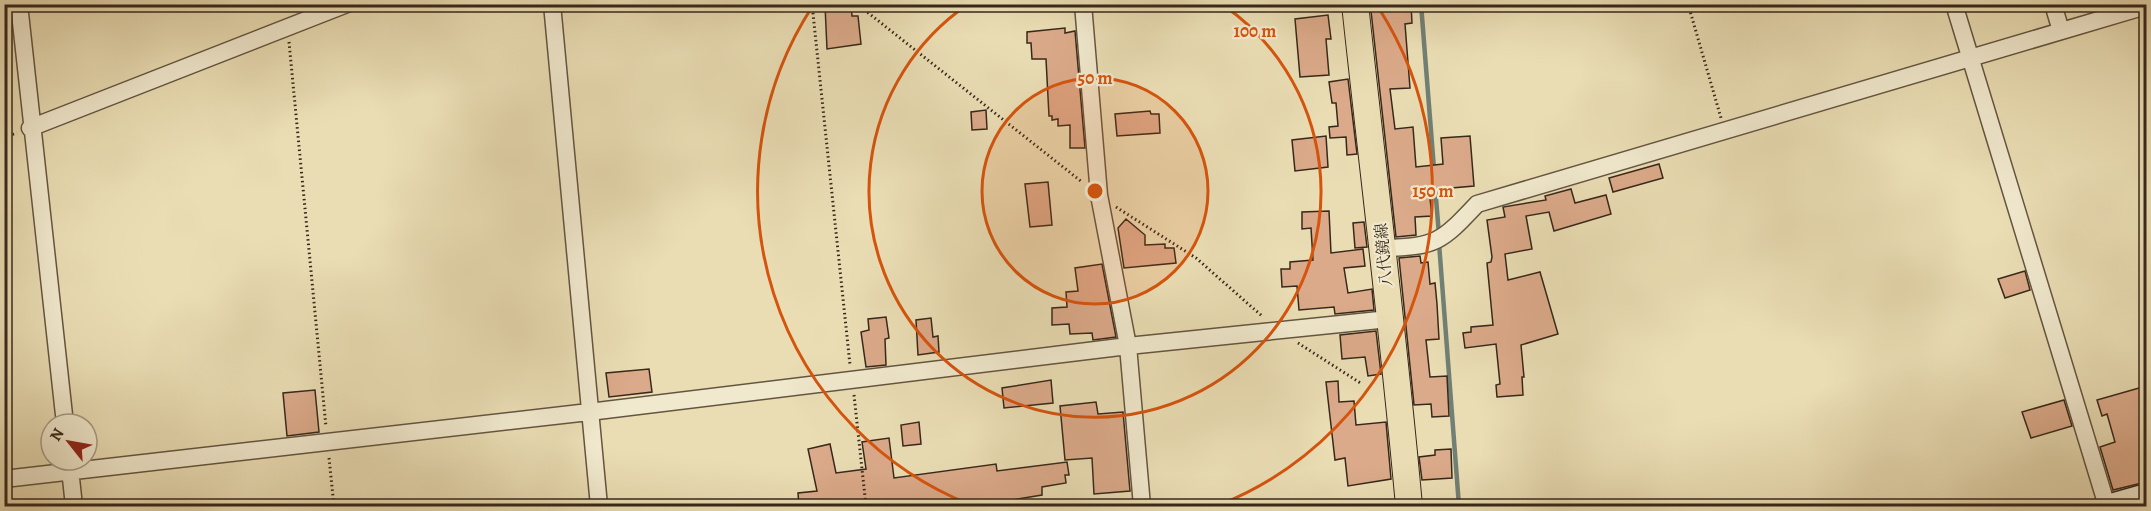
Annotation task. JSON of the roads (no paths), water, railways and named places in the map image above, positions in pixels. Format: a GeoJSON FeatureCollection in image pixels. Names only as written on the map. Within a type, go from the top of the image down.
{"type":"FeatureCollection","features":[{"type":"Feature","properties":{"kind":"main road","name":"八代鏡線"},"geometry":{"type":"LineString","coordinates":[[1355,4],[1384,248],[1408,507]]}},
{"type":"Feature","properties":{"kind":"street"},"geometry":{"type":"LineString","coordinates":[[19,4],[30,128],[64,412]]}},
{"type":"Feature","properties":{"kind":"street"},"geometry":{"type":"LineString","coordinates":[[30,128],[347,4]]}},
{"type":"Feature","properties":{"kind":"street"},"geometry":{"type":"LineString","coordinates":[[552,4],[599,507]]}},
{"type":"Feature","properties":{"kind":"street"},"geometry":{"type":"LineString","coordinates":[[1083,4],[1100,195],[1128,346],[1142,507]]}},
{"type":"Feature","properties":{"kind":"street"},"geometry":{"type":"LineString","coordinates":[[1954,4],[2107,507],[2146,495]]}},
{"type":"Feature","properties":{"kind":"street"},"geometry":{"type":"LineString","coordinates":[[2053,4],[2061,31]]}},
{"type":"Feature","properties":{"kind":"street"},"geometry":{"type":"LineString","coordinates":[[1384,248],[1438,241],[1477,204],[2146,6]]}},
{"type":"Feature","properties":{"kind":"street"},"geometry":{"type":"LineString","coordinates":[[99,462],[328,442],[1128,346],[1389,319]]}},
{"type":"Feature","properties":{"kind":"street"},"geometry":{"type":"LineString","coordinates":[[4,478],[39,471]]}},
{"type":"Feature","properties":{"kind":"street"},"geometry":{"type":"LineString","coordinates":[[71,472],[74,507]]}},
{"type":"Feature","properties":{"kind":"waterway"},"geometry":{"type":"LineString","coordinates":[[1421,4],[1434,169]]}},
{"type":"Feature","properties":{"kind":"waterway"},"geometry":{"type":"LineString","coordinates":[[1435,186],[1439,235]]}},
{"type":"Feature","properties":{"kind":"waterway"},"geometry":{"type":"LineString","coordinates":[[1439,243],[1459,506]]}}]}
